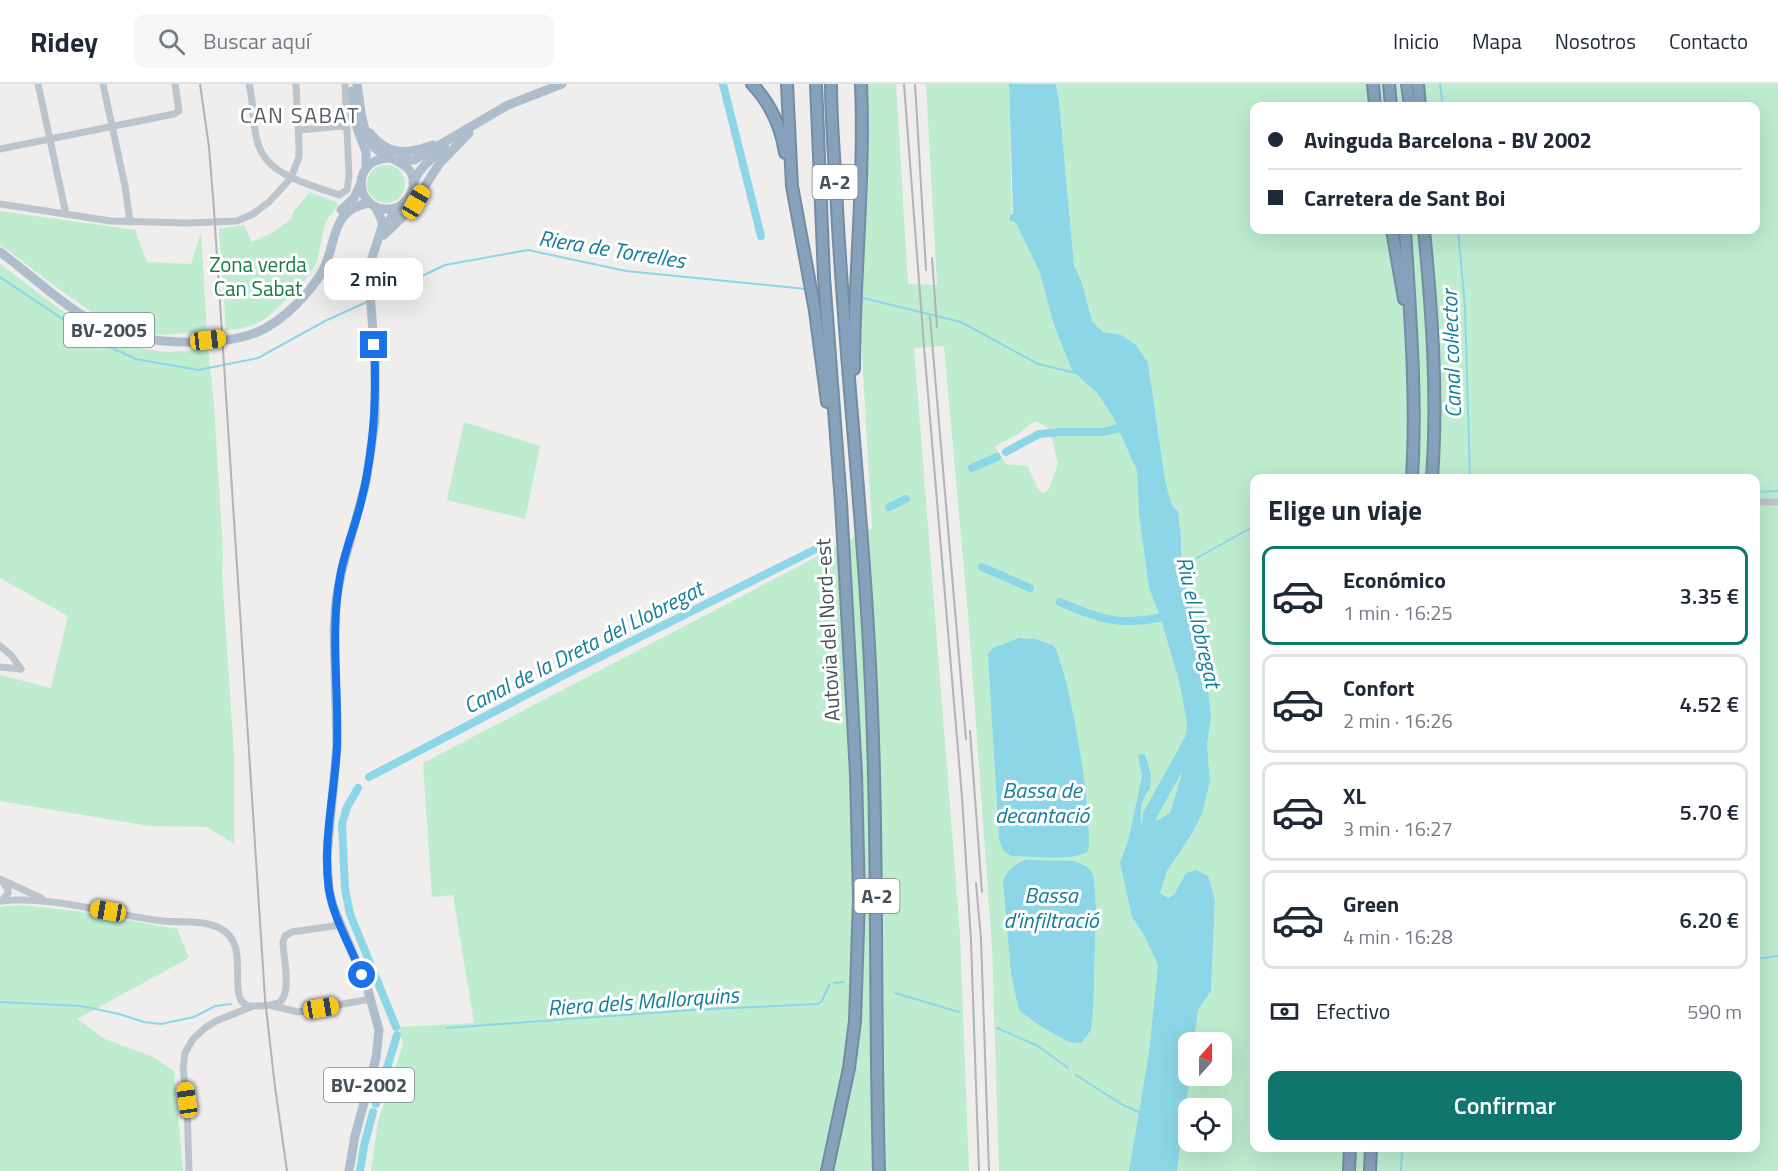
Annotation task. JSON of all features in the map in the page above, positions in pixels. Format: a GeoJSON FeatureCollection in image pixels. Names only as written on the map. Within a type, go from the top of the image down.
{"type":"FeatureCollection","features":[{"type":"Feature","properties":{"kind":"highway"},"geometry":{"type":"LineString","coordinates":[[753,84],[768,103],[778,123],[815,311],[825,394],[835,434]]}},
{"type":"Feature","properties":{"kind":"highway"},"geometry":{"type":"LineString","coordinates":[[788,84],[792,186]]}},
{"type":"Feature","properties":{"kind":"highway","name":"Autovia del Nord-est"},"geometry":{"type":"LineString","coordinates":[[816,84],[824,277],[841,503],[854,738],[859,899],[855,1021],[849,1068],[827,1171]]}},
{"type":"Feature","properties":{"kind":"highway","name":"A-2"},"geometry":{"type":"LineString","coordinates":[[831,84],[840,279],[849,316]]}},
{"type":"Feature","properties":{"kind":"highway"},"geometry":{"type":"LineString","coordinates":[[849,316],[855,282],[862,124],[861,84]]}},
{"type":"Feature","properties":{"kind":"highway"},"geometry":{"type":"LineString","coordinates":[[1372,84],[1374,101]]}},
{"type":"Feature","properties":{"kind":"highway"},"geometry":{"type":"LineString","coordinates":[[1389,84],[1391,102]]}},
{"type":"Feature","properties":{"kind":"highway"},"geometry":{"type":"LineString","coordinates":[[1407,84],[1409,102]]}},
{"type":"Feature","properties":{"kind":"highway"},"geometry":{"type":"LineString","coordinates":[[1418,84],[1420,102]]}},
{"type":"Feature","properties":{"kind":"highway"},"geometry":{"type":"LineString","coordinates":[[1392,234],[1411,337]]}},
{"type":"Feature","properties":{"kind":"highway"},"geometry":{"type":"LineString","coordinates":[[1405,234],[1411,337],[1414,444],[1412,474]]}},
{"type":"Feature","properties":{"kind":"highway"},"geometry":{"type":"LineString","coordinates":[[1424,234],[1434,356],[1432,474]]}},
{"type":"Feature","properties":{"kind":"highway","name":"Autovia del Nord-est"},"geometry":{"type":"LineString","coordinates":[[849,316],[854,369],[849,383],[872,704],[878,921],[876,1052],[879,1171]]}},
{"type":"Feature","properties":{"kind":"highway"},"geometry":{"type":"LineString","coordinates":[[1348,1171],[1350,1152]]}},
{"type":"Feature","properties":{"kind":"highway"},"geometry":{"type":"LineString","coordinates":[[1370,1171],[1371,1152]]}},
{"type":"Feature","properties":{"kind":"main road"},"geometry":{"type":"LineString","coordinates":[[351,84],[355,116],[366,152],[366,167],[361,183]]}},
{"type":"Feature","properties":{"kind":"main road"},"geometry":{"type":"LineString","coordinates":[[357,84],[365,128],[371,143],[376,149],[408,168],[413,183]]}},
{"type":"Feature","properties":{"kind":"main road"},"geometry":{"type":"LineString","coordinates":[[366,167],[374,161],[414,160],[508,105],[561,84]]}},
{"type":"Feature","properties":{"kind":"main road"},"geometry":{"type":"LineString","coordinates":[[385,235],[416,202],[439,164],[484,120]]}},
{"type":"Feature","properties":{"kind":"main road"},"geometry":{"type":"LineString","coordinates":[[365,128],[382,145],[402,152],[417,151],[458,136]]}},
{"type":"Feature","properties":{"kind":"main road"},"geometry":{"type":"LineString","coordinates":[[413,183],[427,161],[458,136]]}},
{"type":"Feature","properties":{"kind":"main road","name":"BV-2002"},"geometry":{"type":"LineString","coordinates":[[349,1171],[355,1136],[378,1048],[379,1030],[371,999],[340,925],[329,890],[327,867],[337,746],[334,630],[340,574],[360,505],[374,433],[376,384],[369,279],[382,221],[363,195],[361,183]]}},
{"type":"Feature","properties":{"kind":"main road","name":"BV-2005"},"geometry":{"type":"LineString","coordinates":[[241,336],[272,320],[313,277],[324,256],[334,220],[354,198],[361,183]]}},
{"type":"Feature","properties":{"kind":"main road","name":"BV-2002"},"geometry":{"type":"LineString","coordinates":[[370,268],[390,218],[408,199],[413,183]]}},
{"type":"Feature","properties":{"kind":"main road","name":"BV-2005"},"geometry":{"type":"LineString","coordinates":[[0,252],[82,315],[117,333],[140,339],[172,342],[241,336],[263,329],[296,304],[315,283],[325,266],[344,214],[357,205],[372,205]]}},
{"type":"Feature","properties":{"kind":"main road"},"geometry":{"type":"LineString","coordinates":[[372,205],[389,210],[399,207]]}},
{"type":"Feature","properties":{"kind":"street"},"geometry":{"type":"LineString","coordinates":[[38,84],[66,214]]}},
{"type":"Feature","properties":{"kind":"street"},"geometry":{"type":"LineString","coordinates":[[103,84],[130,222]]}},
{"type":"Feature","properties":{"kind":"street"},"geometry":{"type":"LineString","coordinates":[[0,149],[174,114],[179,111],[175,84]]}},
{"type":"Feature","properties":{"kind":"street"},"geometry":{"type":"LineString","coordinates":[[249,84],[256,140],[261,153],[270,165],[291,178],[342,195],[348,186],[345,84]]}},
{"type":"Feature","properties":{"kind":"street"},"geometry":{"type":"LineString","coordinates":[[0,204],[130,222],[188,224],[237,221],[253,214],[269,202],[291,178],[298,156],[300,130],[296,84]]}},
{"type":"Feature","properties":{"kind":"street"},"geometry":{"type":"LineString","coordinates":[[300,130],[342,126],[346,128]]}},
{"type":"Feature","properties":{"kind":"street"},"geometry":{"type":"LineString","coordinates":[[1760,502],[1778,502]]}},
{"type":"Feature","properties":{"kind":"street"},"geometry":{"type":"LineString","coordinates":[[0,646],[11,655],[21,669],[0,667]]}},
{"type":"Feature","properties":{"kind":"street"},"geometry":{"type":"LineString","coordinates":[[0,879],[46,901]]}},
{"type":"Feature","properties":{"kind":"street"},"geometry":{"type":"LineString","coordinates":[[0,879],[8,889],[8,893],[1,901]]}},
{"type":"Feature","properties":{"kind":"street"},"geometry":{"type":"LineString","coordinates":[[1,901],[46,901],[164,921],[207,923],[222,929],[230,936],[237,948],[239,1000],[251,1007]]}},
{"type":"Feature","properties":{"kind":"street"},"geometry":{"type":"LineString","coordinates":[[189,1171],[187,1100],[183,1069],[185,1053],[193,1039],[216,1020],[251,1007],[271,1005],[282,1000],[286,993],[283,942],[285,936],[292,932],[340,925]]}},
{"type":"Feature","properties":{"kind":"street"},"geometry":{"type":"LineString","coordinates":[[271,1005],[298,1012],[371,999]]}},
{"type":"Feature","properties":{"kind":"green space"},"geometry":{"type":"Polygon","coordinates":[[[866,84],[896,84],[908,284],[937,285],[926,84],[1009,84],[1012,221],[1016,223],[1040,273],[1053,322],[1072,369],[1097,393],[1113,417],[1137,471],[1139,515],[1149,588],[1160,616],[1180,685],[1187,725],[1181,777],[1170,813],[1142,831],[1140,814],[1142,803],[1150,789],[1139,755],[1142,775],[1129,837],[1120,863],[1132,917],[1144,935],[1158,965],[1149,1052],[1129,1171],[999,1171],[992,946],[968,614],[944,346],[914,348],[960,934],[969,1171],[371,1171],[378,1122],[403,1044],[399,1027],[474,1023],[453,895],[432,897],[423,763],[872,528],[860,319],[866,84]],[[1037,421],[995,447],[1006,464],[1027,466],[1039,491],[1043,493],[1049,489],[1058,464],[1050,430],[1037,421]],[[1019,638],[994,752],[999,839],[1005,852],[1012,856],[1076,856],[1083,854],[1090,822],[1076,730],[1056,650],[1036,639],[1019,638]],[[1074,861],[1003,881],[1011,974],[1020,1011],[1091,1030],[1096,906],[1094,879],[1086,866],[1074,861]]]}},
{"type":"Feature","properties":{"kind":"green space"},"geometry":{"type":"Polygon","coordinates":[[[1056,84],[1778,84],[1778,1171],[1177,1171],[1180,1152],[1232,1152],[1232,1098],[1187,1098],[1189,1086],[1232,1086],[1232,1032],[1195,1032],[1198,1010],[1211,991],[1215,900],[1208,877],[1186,873],[1174,895],[1168,898],[1160,893],[1167,871],[1190,837],[1202,814],[1210,781],[1207,744],[1211,717],[1207,681],[1191,599],[1181,573],[1178,511],[1172,506],[1165,480],[1148,363],[1121,335],[1103,332],[1092,321],[1082,283],[1074,265],[1056,84]]]}},
{"type":"Feature","properties":{"kind":"green space"},"geometry":{"type":"Polygon","coordinates":[[[386,165],[400,170],[405,184],[400,198],[386,203],[372,198],[367,184],[372,170],[386,165]]]}},
{"type":"Feature","properties":{"kind":"green space","name":"Zona verda Can Sabat"},"geometry":{"type":"Polygon","coordinates":[[[310,192],[338,203],[326,222],[314,267],[278,308],[264,319],[248,327],[226,330],[219,229],[244,225],[252,242],[275,231],[291,219],[294,211],[310,192]]]}},
{"type":"Feature","properties":{"kind":"green space"},"geometry":{"type":"Polygon","coordinates":[[[0,211],[135,230],[147,262],[191,264],[201,233],[207,331],[167,335],[138,333],[95,314],[0,245],[0,211]]]}},
{"type":"Feature","properties":{"kind":"green space"},"geometry":{"type":"Polygon","coordinates":[[[0,264],[73,318],[113,339],[134,347],[157,351],[208,349],[214,405],[234,756],[234,844],[207,827],[149,826],[0,801],[0,675],[51,688],[68,616],[0,578],[0,264]]]}},
{"type":"Feature","properties":{"kind":"green space"},"geometry":{"type":"Polygon","coordinates":[[[464,422],[540,446],[525,519],[447,500],[464,422]]]}},
{"type":"Feature","properties":{"kind":"green space"},"geometry":{"type":"Polygon","coordinates":[[[19,905],[76,911],[177,929],[189,958],[77,1019],[105,1039],[153,1057],[174,1071],[183,1171],[0,1171],[0,907],[19,905]]]}},
{"type":"Feature","properties":{"kind":"water"},"geometry":{"type":"Polygon","coordinates":[[[1009,84],[1056,84],[1074,265],[1082,283],[1092,321],[1103,332],[1121,335],[1136,345],[1148,363],[1165,480],[1172,506],[1178,511],[1181,573],[1191,599],[1207,681],[1211,717],[1207,744],[1210,781],[1202,814],[1190,837],[1167,871],[1160,893],[1168,898],[1174,895],[1186,873],[1196,870],[1208,876],[1215,900],[1211,991],[1198,1010],[1195,1032],[1178,1032],[1178,1086],[1189,1086],[1187,1098],[1178,1098],[1180,1152],[1177,1171],[1129,1171],[1149,1052],[1158,965],[1144,935],[1132,917],[1120,863],[1129,837],[1142,775],[1138,755],[1145,754],[1151,775],[1150,789],[1146,793],[1141,808],[1142,830],[1170,813],[1181,777],[1187,725],[1180,685],[1160,616],[1149,588],[1139,515],[1137,471],[1113,417],[1097,393],[1072,370],[1053,322],[1040,273],[1016,223],[1010,220],[1010,215],[1013,214],[1009,84]]]}},
{"type":"Feature","properties":{"kind":"water","name":"Bassa de decantació"},"geometry":{"type":"Polygon","coordinates":[[[1019,638],[1036,639],[1054,646],[1067,685],[1079,747],[1087,809],[1088,851],[1082,854],[1063,857],[1012,856],[1003,850],[999,839],[988,654],[993,648],[1019,638]]]}},
{"type":"Feature","properties":{"kind":"water","name":"Bassa d'infiltració"},"geometry":{"type":"Polygon","coordinates":[[[1025,860],[1074,861],[1086,866],[1094,879],[1096,906],[1093,1012],[1091,1030],[1082,1042],[1067,1041],[1040,1026],[1020,1011],[1018,1006],[1011,974],[1003,881],[1012,868],[1025,860]]]}},
{"type":"Feature","properties":{"kind":"waterway"},"geometry":{"type":"LineString","coordinates":[[723,84],[761,236]]}},
{"type":"Feature","properties":{"kind":"waterway","name":"Canal col·lector"},"geometry":{"type":"LineString","coordinates":[[1440,84],[1442,102]]}},
{"type":"Feature","properties":{"kind":"waterway","name":"Canal col·lector"},"geometry":{"type":"LineString","coordinates":[[1458,234],[1465,307],[1470,474]]}},
{"type":"Feature","properties":{"kind":"waterway","name":"Riera de Torrelles"},"geometry":{"type":"LineString","coordinates":[[374,299],[445,265],[528,250],[626,271],[806,289]]}},
{"type":"Feature","properties":{"kind":"waterway","name":"Riera de Torrelles"},"geometry":{"type":"LineString","coordinates":[[0,277],[94,340],[136,359],[198,370],[258,358],[325,321],[369,301]]}},
{"type":"Feature","properties":{"kind":"waterway","name":"Riera de Torrelles"},"geometry":{"type":"LineString","coordinates":[[859,297],[961,322],[1038,364],[1079,374]]}},
{"type":"Feature","properties":{"kind":"waterway","name":"Canal de la Dreta del Llobregat"},"geometry":{"type":"LineString","coordinates":[[1006,452],[1039,434],[1103,432],[1128,426]]}},
{"type":"Feature","properties":{"kind":"waterway","name":"Canal de la Dreta del Llobregat"},"geometry":{"type":"LineString","coordinates":[[972,468],[997,457]]}},
{"type":"Feature","properties":{"kind":"waterway"},"geometry":{"type":"LineString","coordinates":[[1760,492],[1778,491]]}},
{"type":"Feature","properties":{"kind":"waterway","name":"Canal de la Dreta del Llobregat"},"geometry":{"type":"LineString","coordinates":[[889,507],[906,499]]}},
{"type":"Feature","properties":{"kind":"waterway"},"geometry":{"type":"LineString","coordinates":[[1181,567],[1250,528]]}},
{"type":"Feature","properties":{"kind":"waterway","name":"Canal de la Dreta del Llobregat"},"geometry":{"type":"LineString","coordinates":[[369,777],[572,671],[814,550]]}},
{"type":"Feature","properties":{"kind":"waterway","name":"Canal de la Dreta del Llobregat"},"geometry":{"type":"LineString","coordinates":[[982,567],[1030,588]]}},
{"type":"Feature","properties":{"kind":"waterway","name":"Canal de la Dreta del Llobregat"},"geometry":{"type":"LineString","coordinates":[[1060,602],[1089,614],[1114,620],[1139,621],[1171,615]]}},
{"type":"Feature","properties":{"kind":"waterway","name":"Riu el Llobregat"},"geometry":{"type":"LineString","coordinates":[[1146,844],[1150,815],[1192,739]]}},
{"type":"Feature","properties":{"kind":"waterway","name":"Canal de la Dreta del Llobregat"},"geometry":{"type":"LineString","coordinates":[[358,788],[347,807],[342,824],[345,889],[350,914],[396,1027]]}},
{"type":"Feature","properties":{"kind":"waterway"},"geometry":{"type":"LineString","coordinates":[[1760,958],[1778,956]]}},
{"type":"Feature","properties":{"kind":"waterway","name":"Riera dels Mallorquins"},"geometry":{"type":"LineString","coordinates":[[834,983],[844,982]]}},
{"type":"Feature","properties":{"kind":"waterway","name":"Riera dels Mallorquins"},"geometry":{"type":"LineString","coordinates":[[447,1028],[692,1010],[818,1004],[822,1001],[829,985]]}},
{"type":"Feature","properties":{"kind":"waterway","name":"Riera dels Mallorquins"},"geometry":{"type":"LineString","coordinates":[[895,993],[959,1012]]}},
{"type":"Feature","properties":{"kind":"waterway"},"geometry":{"type":"LineString","coordinates":[[0,1002],[81,1006],[161,1024],[194,1017],[215,1006],[231,1004]]}},
{"type":"Feature","properties":{"kind":"waterway","name":"Riera dels Mallorquins"},"geometry":{"type":"LineString","coordinates":[[997,1028],[1038,1046],[1068,1068]]}},
{"type":"Feature","properties":{"kind":"waterway","name":"Canal de la Dreta del Llobregat"},"geometry":{"type":"LineString","coordinates":[[376,1104],[397,1035]]}},
{"type":"Feature","properties":{"kind":"waterway","name":"Riera dels Mallorquins"},"geometry":{"type":"LineString","coordinates":[[1076,1075],[1123,1105],[1141,1113]]}},
{"type":"Feature","properties":{"kind":"waterway","name":"Canal de la Dreta del Llobregat"},"geometry":{"type":"LineString","coordinates":[[360,1171],[373,1112]]}},
{"type":"Feature","properties":{"kind":"waterway","name":"Canal col·lector"},"geometry":{"type":"LineString","coordinates":[[1401,1171],[1402,1152]]}},
{"type":"Feature","properties":{"kind":"railway"},"geometry":{"type":"LineString","coordinates":[[200,84],[209,147],[214,210],[265,999],[287,1171]]}},
{"type":"Feature","properties":{"kind":"railway"},"geometry":{"type":"LineString","coordinates":[[904,84],[962,797],[971,941],[979,1171]]}},
{"type":"Feature","properties":{"kind":"railway"},"geometry":{"type":"LineString","coordinates":[[915,84],[926,270]]}},
{"type":"Feature","properties":{"kind":"railway"},"geometry":{"type":"LineString","coordinates":[[932,258],[937,327]]}},
{"type":"Feature","properties":{"kind":"railway"},"geometry":{"type":"LineString","coordinates":[[930,317],[966,739]]}},
{"type":"Feature","properties":{"kind":"railway"},"geometry":{"type":"LineString","coordinates":[[970,731],[982,892]]}},
{"type":"Feature","properties":{"kind":"railway"},"geometry":{"type":"LineString","coordinates":[[976,883],[981,939],[989,1171]]}},
{"type":"Feature","properties":{"kind":"district","name":"CAN SABAT"},"geometry":{"type":"Point","coordinates":[300,115]}},
{"type":"Feature","properties":{"kind":"route"},"geometry":{"type":"LineString","coordinates":[[362,975],[333,905],[329,890],[327,857],[337,746],[334,630],[336,600],[340,574],[370,463],[376,396],[374,345]]}}]}
